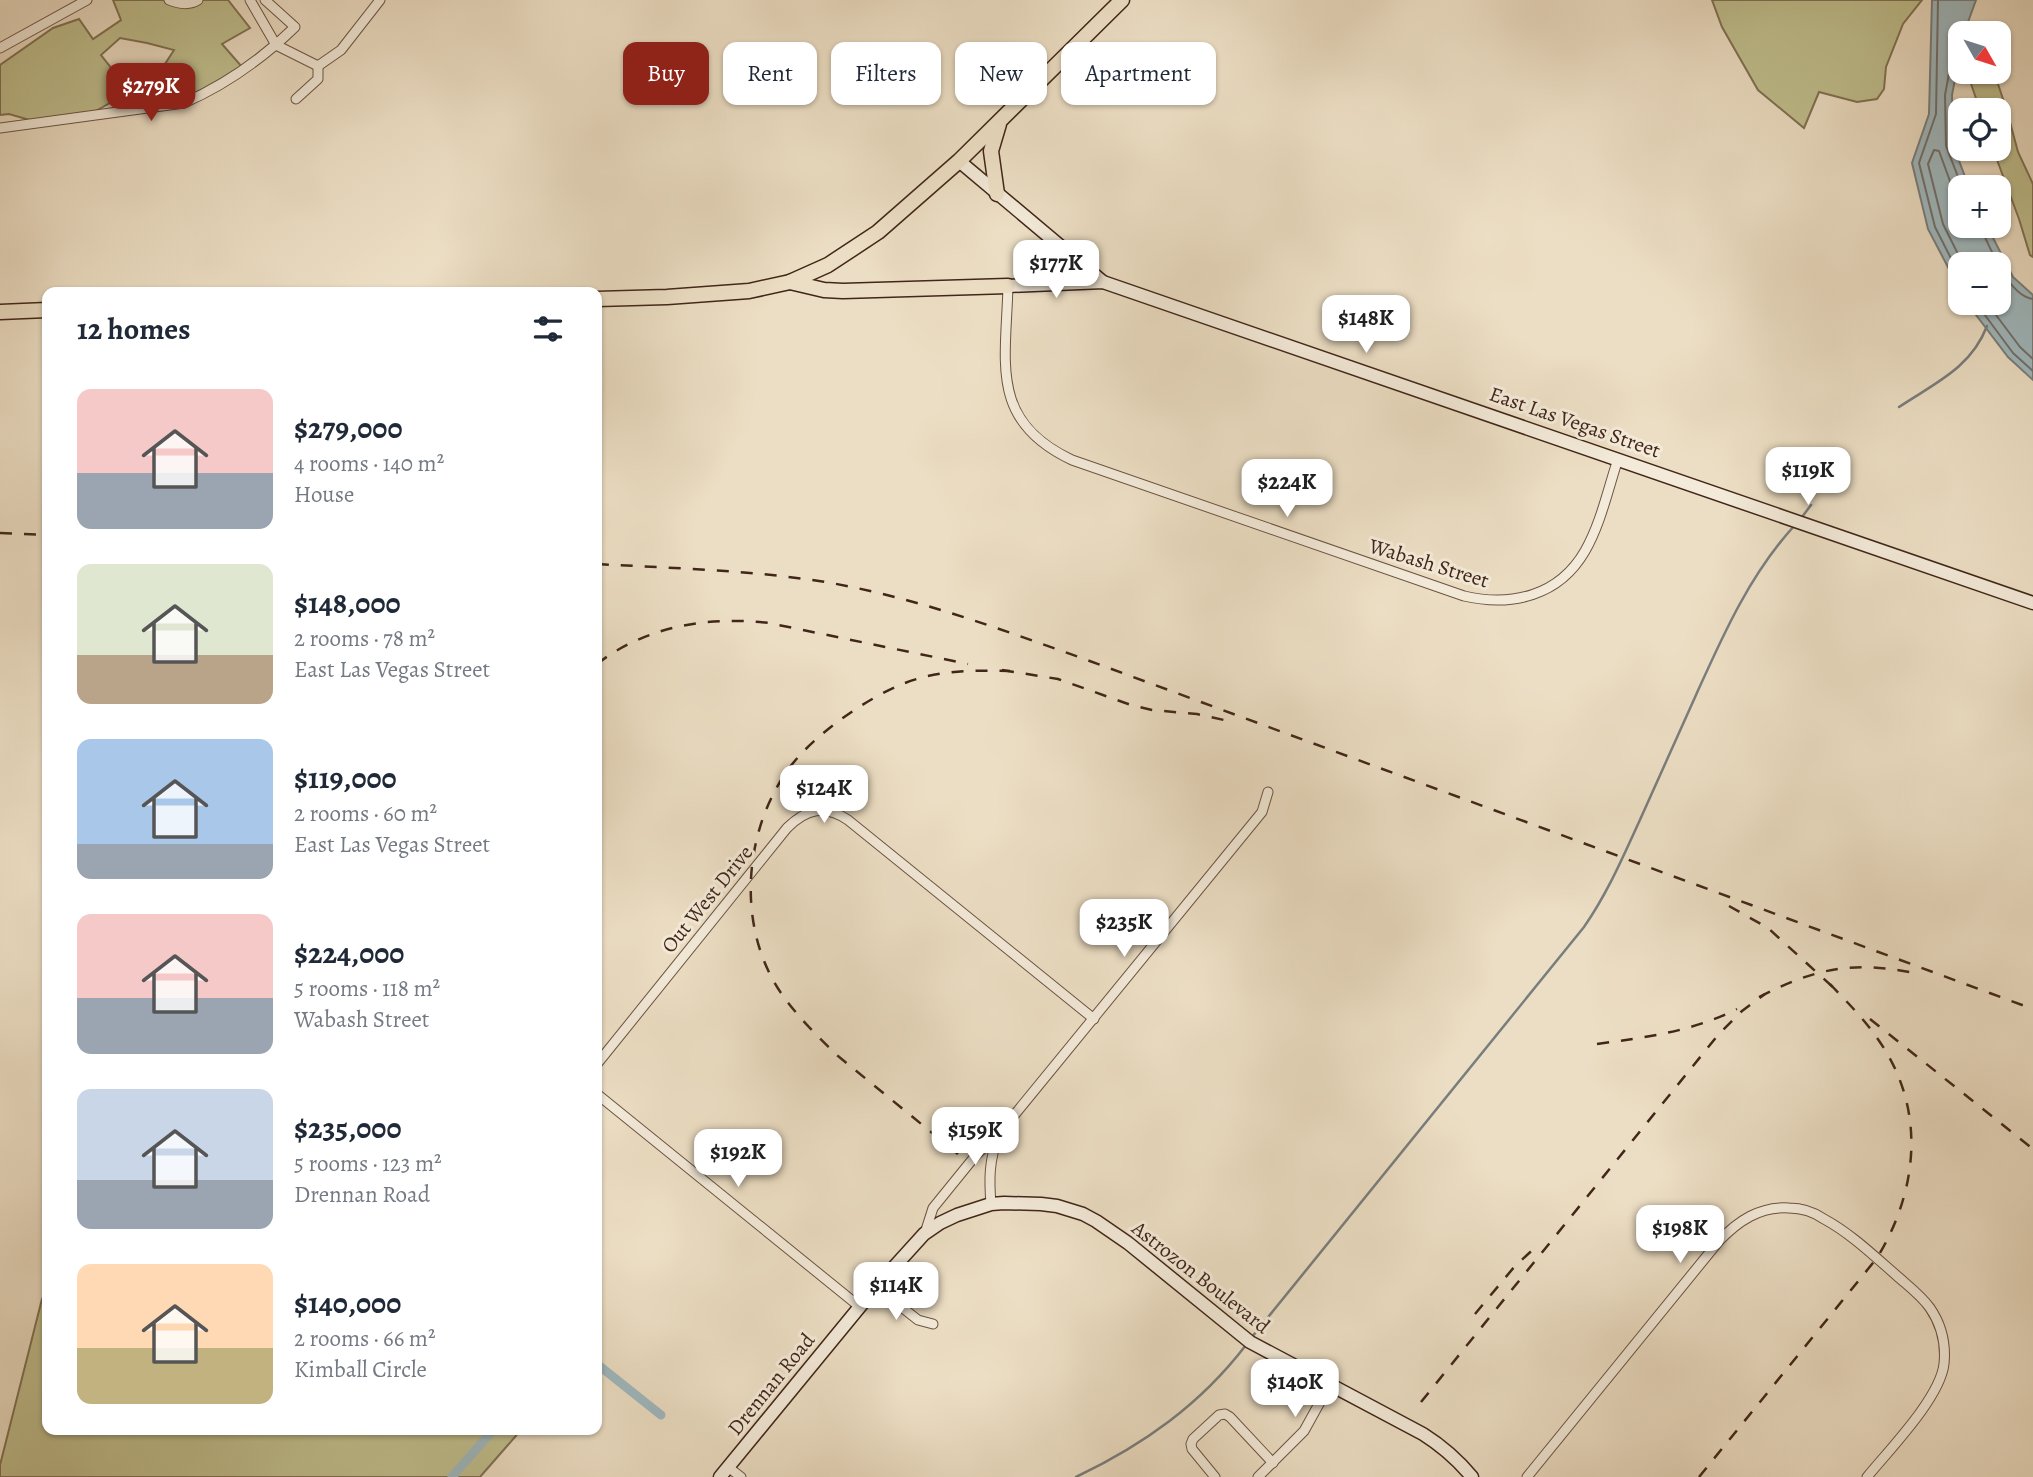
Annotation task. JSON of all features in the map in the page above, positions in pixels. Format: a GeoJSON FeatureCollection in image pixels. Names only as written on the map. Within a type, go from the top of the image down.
{"type":"FeatureCollection","features":[{"type":"Feature","properties":{"kind":"main road"},"geometry":{"type":"LineString","coordinates":[[602,299],[729,293],[773,287],[828,265],[885,226],[959,161],[1122,0]]}},
{"type":"Feature","properties":{"kind":"main road"},"geometry":{"type":"LineString","coordinates":[[997,194],[990,151],[1002,118]]}},
{"type":"Feature","properties":{"kind":"main road"},"geometry":{"type":"LineString","coordinates":[[790,282],[824,290],[843,291],[1009,286]]}},
{"type":"Feature","properties":{"kind":"main road"},"geometry":{"type":"LineString","coordinates":[[0,312],[42,310]]}},
{"type":"Feature","properties":{"kind":"street"},"geometry":{"type":"LineString","coordinates":[[0,48],[88,0]]}},
{"type":"Feature","properties":{"kind":"street"},"geometry":{"type":"LineString","coordinates":[[169,0],[187,4],[198,0]]}},
{"type":"Feature","properties":{"kind":"street"},"geometry":{"type":"LineString","coordinates":[[250,0],[276,46],[318,66]]}},
{"type":"Feature","properties":{"kind":"street"},"geometry":{"type":"LineString","coordinates":[[0,128],[184,103],[211,91],[276,46],[295,27],[265,0]]}},
{"type":"Feature","properties":{"kind":"street"},"geometry":{"type":"LineString","coordinates":[[318,66],[341,50],[380,0]]}},
{"type":"Feature","properties":{"kind":"street"},"geometry":{"type":"LineString","coordinates":[[296,99],[318,79],[318,66]]}},
{"type":"Feature","properties":{"kind":"street","name":"East Las Vegas Street"},"geometry":{"type":"LineString","coordinates":[[959,161],[1103,282]]}},
{"type":"Feature","properties":{"kind":"street","name":"East Las Vegas Street"},"geometry":{"type":"LineString","coordinates":[[1009,286],[1103,282],[2033,603]]}},
{"type":"Feature","properties":{"kind":"street","name":"Wabash Street"},"geometry":{"type":"LineString","coordinates":[[1009,286],[1007,382],[1011,400],[1023,424],[1046,447],[1084,465],[1464,596],[1510,601],[1537,593],[1561,579],[1578,562],[1591,540],[1618,459]]}},
{"type":"Feature","properties":{"kind":"street","name":"Drennan Road"},"geometry":{"type":"LineString","coordinates":[[724,1472],[876,1287],[924,1234],[933,1208],[976,1155],[998,1135],[1262,812],[1268,792]]}},
{"type":"Feature","properties":{"kind":"street","name":"Out West Drive"},"geometry":{"type":"LineString","coordinates":[[602,1058],[787,828],[802,815],[819,809],[835,812],[848,820],[1094,1019]]}},
{"type":"Feature","properties":{"kind":"street"},"geometry":{"type":"LineString","coordinates":[[602,1098],[860,1307]]}},
{"type":"Feature","properties":{"kind":"street"},"geometry":{"type":"LineString","coordinates":[[991,1204],[991,1154],[998,1135]]}},
{"type":"Feature","properties":{"kind":"street","name":"Astrozon Boulevard"},"geometry":{"type":"LineString","coordinates":[[924,1234],[957,1215],[991,1204],[1041,1204],[1070,1210],[1090,1218],[1128,1244],[1235,1332],[1266,1352],[1439,1444],[1472,1477]]}},
{"type":"Feature","properties":{"kind":"street"},"geometry":{"type":"LineString","coordinates":[[1527,1477],[1719,1241],[1746,1217],[1778,1208],[1811,1212],[1834,1225],[1884,1264],[1930,1307],[1943,1335],[1944,1364],[1937,1386],[1867,1477]]}},
{"type":"Feature","properties":{"kind":"street"},"geometry":{"type":"LineString","coordinates":[[876,1287],[918,1320],[933,1324]]}},
{"type":"Feature","properties":{"kind":"street"},"geometry":{"type":"LineString","coordinates":[[1258,1477],[1304,1431],[1330,1384]]}},
{"type":"Feature","properties":{"kind":"street"},"geometry":{"type":"LineString","coordinates":[[1215,1477],[1192,1449],[1191,1444],[1219,1415],[1230,1417],[1273,1463]]}},
{"type":"Feature","properties":{"kind":"street"},"geometry":{"type":"LineString","coordinates":[[724,1472],[741,1477]]}},
{"type":"Feature","properties":{"kind":"shaded area"},"geometry":{"type":"Polygon","coordinates":[[[113,0],[228,0],[250,28],[222,44],[243,68],[206,93],[170,95],[150,87],[174,50],[120,38],[101,55],[116,74],[115,100],[87,116],[40,123],[9,114],[0,115],[0,65],[53,28],[79,19],[93,39],[121,20],[113,0]]]}},
{"type":"Feature","properties":{"kind":"shaded area"},"geometry":{"type":"Polygon","coordinates":[[[1712,0],[1922,0],[1903,24],[1886,67],[1884,89],[1877,99],[1857,102],[1819,92],[1804,128],[1758,90],[1722,27],[1712,0]]]}},
{"type":"Feature","properties":{"kind":"shaded area"},"geometry":{"type":"Polygon","coordinates":[[[1971,84],[1998,84],[2003,98],[1976,98],[1971,84]]]}},
{"type":"Feature","properties":{"kind":"shaded area"},"geometry":{"type":"Polygon","coordinates":[[[2011,126],[2018,152],[2033,184],[2033,257],[2030,255],[2011,197],[2011,175],[2003,175],[1997,161],[2011,161],[2011,126]]]}},
{"type":"Feature","properties":{"kind":"shaded area"},"geometry":{"type":"Polygon","coordinates":[[[42,1299],[42,1435],[517,1435],[480,1477],[0,1477],[0,1465],[42,1299]]]}},
{"type":"Feature","properties":{"kind":"water"},"geometry":{"type":"Polygon","coordinates":[[[1932,0],[1976,0],[1968,21],[1948,21],[1948,84],[1954,84],[1952,98],[1948,98],[1948,161],[1959,161],[1964,175],[1948,175],[1948,238],[1993,238],[2000,252],[1948,252],[1948,267],[1928,229],[1912,163],[1929,114],[1932,0]]]}},
{"type":"Feature","properties":{"kind":"water"},"geometry":{"type":"Polygon","coordinates":[[[2011,273],[2033,295],[2033,380],[2008,357],[1976,315],[2011,315],[2011,273]]]}},
{"type":"Feature","properties":{"kind":"waterway"},"geometry":{"type":"LineString","coordinates":[[1899,407],[1962,364],[1980,341],[1987,326]]}},
{"type":"Feature","properties":{"kind":"waterway"},"geometry":{"type":"LineString","coordinates":[[1802,517],[1811,505]]}},
{"type":"Feature","properties":{"kind":"waterway"},"geometry":{"type":"LineString","coordinates":[[1252,1337],[1584,927],[1620,863],[1727,628],[1764,564],[1795,525]]}},
{"type":"Feature","properties":{"kind":"waterway"},"geometry":{"type":"LineString","coordinates":[[1076,1477],[1101,1465],[1169,1422],[1190,1405],[1246,1345]]}},
{"type":"Feature","properties":{"kind":"waterway"},"geometry":{"type":"LineString","coordinates":[[602,1368],[661,1415]]}},
{"type":"Feature","properties":{"kind":"waterway"},"geometry":{"type":"LineString","coordinates":[[452,1477],[489,1435]]}},
{"type":"Feature","properties":{"kind":"railway"},"geometry":{"type":"LineString","coordinates":[[0,533],[42,535]]}},
{"type":"Feature","properties":{"kind":"railway"},"geometry":{"type":"LineString","coordinates":[[602,564],[791,577],[852,587],[950,613],[1079,657],[2033,1009]]}},
{"type":"Feature","properties":{"kind":"railway"},"geometry":{"type":"LineString","coordinates":[[602,661],[657,632],[701,623],[746,621],[769,623],[968,664]]}},
{"type":"Feature","properties":{"kind":"railway"},"geometry":{"type":"LineString","coordinates":[[1002,670],[1058,679],[1152,710],[1197,714],[1233,722]]}},
{"type":"Feature","properties":{"kind":"railway"},"geometry":{"type":"LineString","coordinates":[[958,1154],[838,1056],[787,1002],[767,967],[757,939],[751,879],[762,820],[774,792],[800,755],[825,731],[871,700],[913,680],[954,672],[1010,671]]}},
{"type":"Feature","properties":{"kind":"railway"},"geometry":{"type":"LineString","coordinates":[[1729,906],[1768,928],[1835,989]]}},
{"type":"Feature","properties":{"kind":"railway"},"geometry":{"type":"LineString","coordinates":[[1759,997],[1816,974],[1852,967],[1914,973]]}},
{"type":"Feature","properties":{"kind":"railway"},"geometry":{"type":"LineString","coordinates":[[1699,1477],[1877,1258],[1900,1208],[1907,1182],[1911,1128],[1907,1102],[1898,1076],[1873,1032],[1830,984]]}},
{"type":"Feature","properties":{"kind":"railway"},"geometry":{"type":"LineString","coordinates":[[1421,1402],[1718,1035],[1742,1011],[1765,994]]}},
{"type":"Feature","properties":{"kind":"railway"},"geometry":{"type":"LineString","coordinates":[[1597,1044],[1686,1028],[1737,1009]]}},
{"type":"Feature","properties":{"kind":"railway"},"geometry":{"type":"LineString","coordinates":[[1870,1019],[2033,1149]]}},
{"type":"Feature","properties":{"kind":"railway"},"geometry":{"type":"LineString","coordinates":[[1475,1314],[1515,1266],[1539,1244]]}}]}
